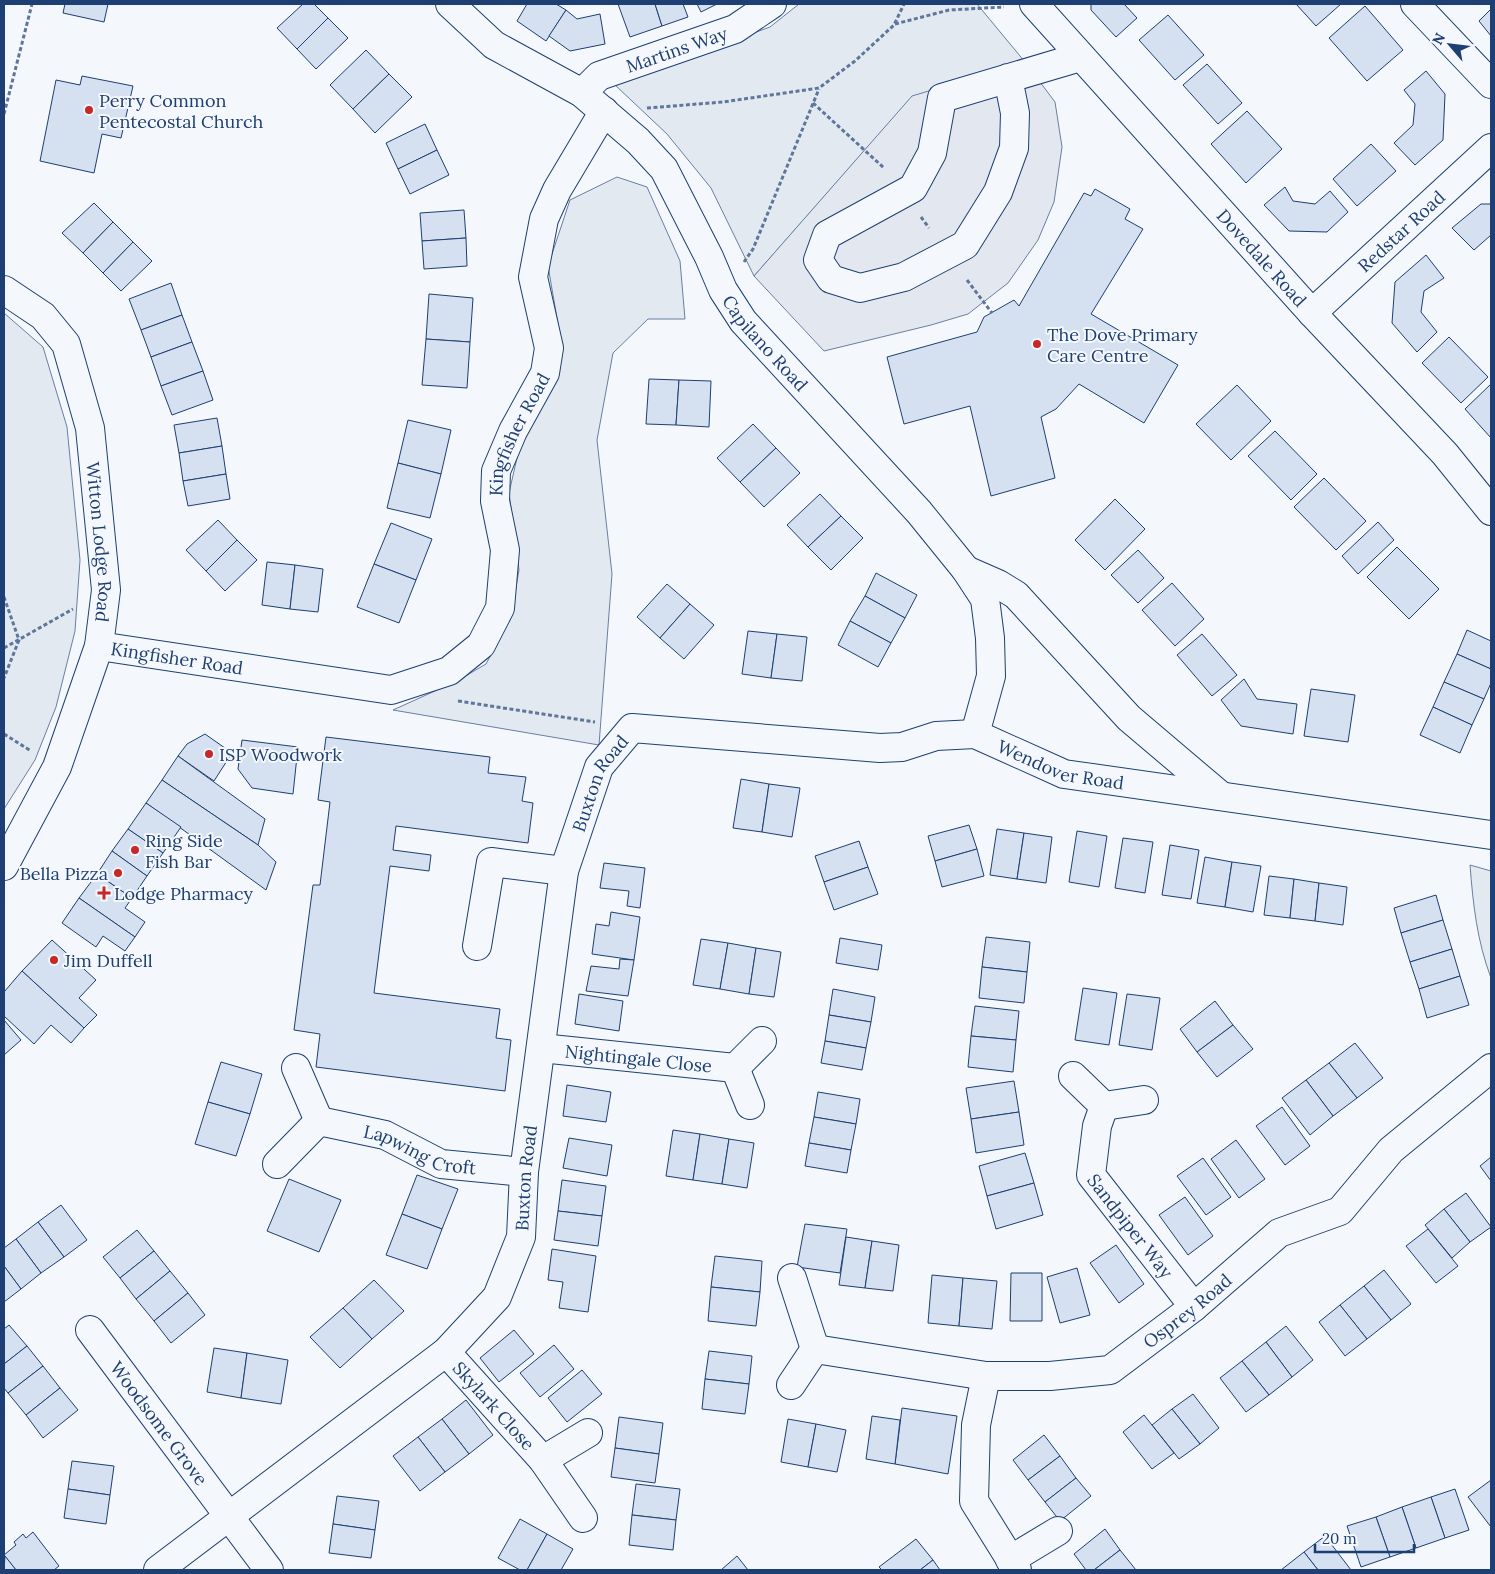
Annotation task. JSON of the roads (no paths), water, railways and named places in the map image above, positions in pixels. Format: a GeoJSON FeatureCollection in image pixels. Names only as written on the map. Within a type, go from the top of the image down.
{"type":"FeatureCollection","features":[{"type":"Feature","properties":{"kind":"street","name":"Capilano Road"},"geometry":{"type":"LineString","coordinates":[[450,4],[494,45],[582,93],[638,141],[664,169],[709,257],[723,290],[743,321],[919,512],[966,570],[985,599],[990,638],[991,676],[976,734]]}},
{"type":"Feature","properties":{"kind":"street","name":"Martins Way"},"geometry":{"type":"LineString","coordinates":[[582,93],[599,76],[736,29],[772,4]]}},
{"type":"Feature","properties":{"kind":"street","name":"Dovedale Road"},"geometry":{"type":"LineString","coordinates":[[1034,4],[1312,313],[1445,454],[1491,511]]}},
{"type":"Feature","properties":{"kind":"street"},"geometry":{"type":"LineString","coordinates":[[1415,4],[1491,84]]}},
{"type":"Feature","properties":{"kind":"street"},"geometry":{"type":"LineString","coordinates":[[1008,78],[1015,113],[1014,148],[998,192],[965,245],[904,277],[860,288],[831,279],[818,260],[827,235],[913,188],[932,152],[942,98],[1008,78],[1080,57]]}},
{"type":"Feature","properties":{"kind":"street","name":"Kingfisher Road"},"geometry":{"type":"LineString","coordinates":[[99,646],[391,690],[449,671],[481,645],[500,608],[505,550],[495,501],[496,471],[513,431],[545,372],[550,348],[533,277],[542,228],[557,190],[604,111]]}},
{"type":"Feature","properties":{"kind":"street","name":"Redstar Road"},"geometry":{"type":"LineString","coordinates":[[1312,313],[1491,148]]}},
{"type":"Feature","properties":{"kind":"street","name":"Witton Lodge Road"},"geometry":{"type":"LineString","coordinates":[[4,290],[43,316],[66,344],[90,428],[106,590],[99,646],[57,767],[4,866]]}},
{"type":"Feature","properties":{"kind":"street"},"geometry":{"type":"LineString","coordinates":[[966,570],[998,584],[1016,595],[1128,718],[1222,796]]}},
{"type":"Feature","properties":{"kind":"street","name":"Wendover Road"},"geometry":{"type":"LineString","coordinates":[[632,728],[880,748],[902,747],[936,736],[976,734],[1064,774],[1491,835]]}},
{"type":"Feature","properties":{"kind":"street","name":"Buxton Road"},"geometry":{"type":"LineString","coordinates":[[158,1570],[446,1352],[497,1298],[521,1237],[524,1172],[564,871],[599,767],[632,728]]}},
{"type":"Feature","properties":{"kind":"street"},"geometry":{"type":"LineString","coordinates":[[477,946],[491,862],[564,871]]}},
{"type":"Feature","properties":{"kind":"street","name":"Nightingale Close"},"geometry":{"type":"LineString","coordinates":[[541,1048],[734,1068],[762,1041]]}},
{"type":"Feature","properties":{"kind":"street"},"geometry":{"type":"LineString","coordinates":[[276,1164],[319,1120],[296,1068]]}},
{"type":"Feature","properties":{"kind":"street","name":"Nightingale Close"},"geometry":{"type":"LineString","coordinates":[[734,1068],[750,1105]]}},
{"type":"Feature","properties":{"kind":"street","name":"Osprey Road"},"geometry":{"type":"LineString","coordinates":[[815,1349],[986,1376],[1050,1376],[1110,1370],[1194,1307],[1279,1233],[1340,1211],[1391,1150],[1491,1068]]}},
{"type":"Feature","properties":{"kind":"street"},"geometry":{"type":"LineString","coordinates":[[1073,1076],[1104,1106],[1144,1100]]}},
{"type":"Feature","properties":{"kind":"street","name":"Sandpiper Way"},"geometry":{"type":"LineString","coordinates":[[1104,1106],[1097,1126],[1091,1175],[1194,1307]]}},
{"type":"Feature","properties":{"kind":"street","name":"Lapwing Croft"},"geometry":{"type":"LineString","coordinates":[[319,1120],[385,1135],[441,1164],[524,1172]]}},
{"type":"Feature","properties":{"kind":"street"},"geometry":{"type":"LineString","coordinates":[[791,1385],[815,1349],[792,1278]]}},
{"type":"Feature","properties":{"kind":"street","name":"Woodsome Grove"},"geometry":{"type":"LineString","coordinates":[[90,1330],[229,1517]]}},
{"type":"Feature","properties":{"kind":"street","name":"Skylark Close"},"geometry":{"type":"LineString","coordinates":[[446,1352],[543,1460],[583,1518]]}},
{"type":"Feature","properties":{"kind":"street"},"geometry":{"type":"LineString","coordinates":[[986,1376],[976,1425],[974,1501],[1013,1565],[1058,1531]]}},
{"type":"Feature","properties":{"kind":"street","name":"Skylark Close"},"geometry":{"type":"LineString","coordinates":[[543,1460],[588,1433]]}},
{"type":"Feature","properties":{"kind":"street"},"geometry":{"type":"LineString","coordinates":[[229,1517],[269,1570]]}},
{"type":"Feature","properties":{"kind":"place","name":"Perry Common Pentecostal Church"},"geometry":{"type":"Point","coordinates":[89,110]}},
{"type":"Feature","properties":{"kind":"place","name":"The Dove Primary Care Centre"},"geometry":{"type":"Point","coordinates":[1037,344]}},
{"type":"Feature","properties":{"kind":"place","name":"ISP Woodwork"},"geometry":{"type":"Point","coordinates":[209,754]}},
{"type":"Feature","properties":{"kind":"place","name":"Ring Side Fish Bar"},"geometry":{"type":"Point","coordinates":[135,850]}},
{"type":"Feature","properties":{"kind":"place","name":"Bella Pizza"},"geometry":{"type":"Point","coordinates":[118,873]}},
{"type":"Feature","properties":{"kind":"place","name":"Lodge Pharmacy"},"geometry":{"type":"Point","coordinates":[104,893]}},
{"type":"Feature","properties":{"kind":"place","name":"Jim Duffell"},"geometry":{"type":"Point","coordinates":[54,960]}}]}
